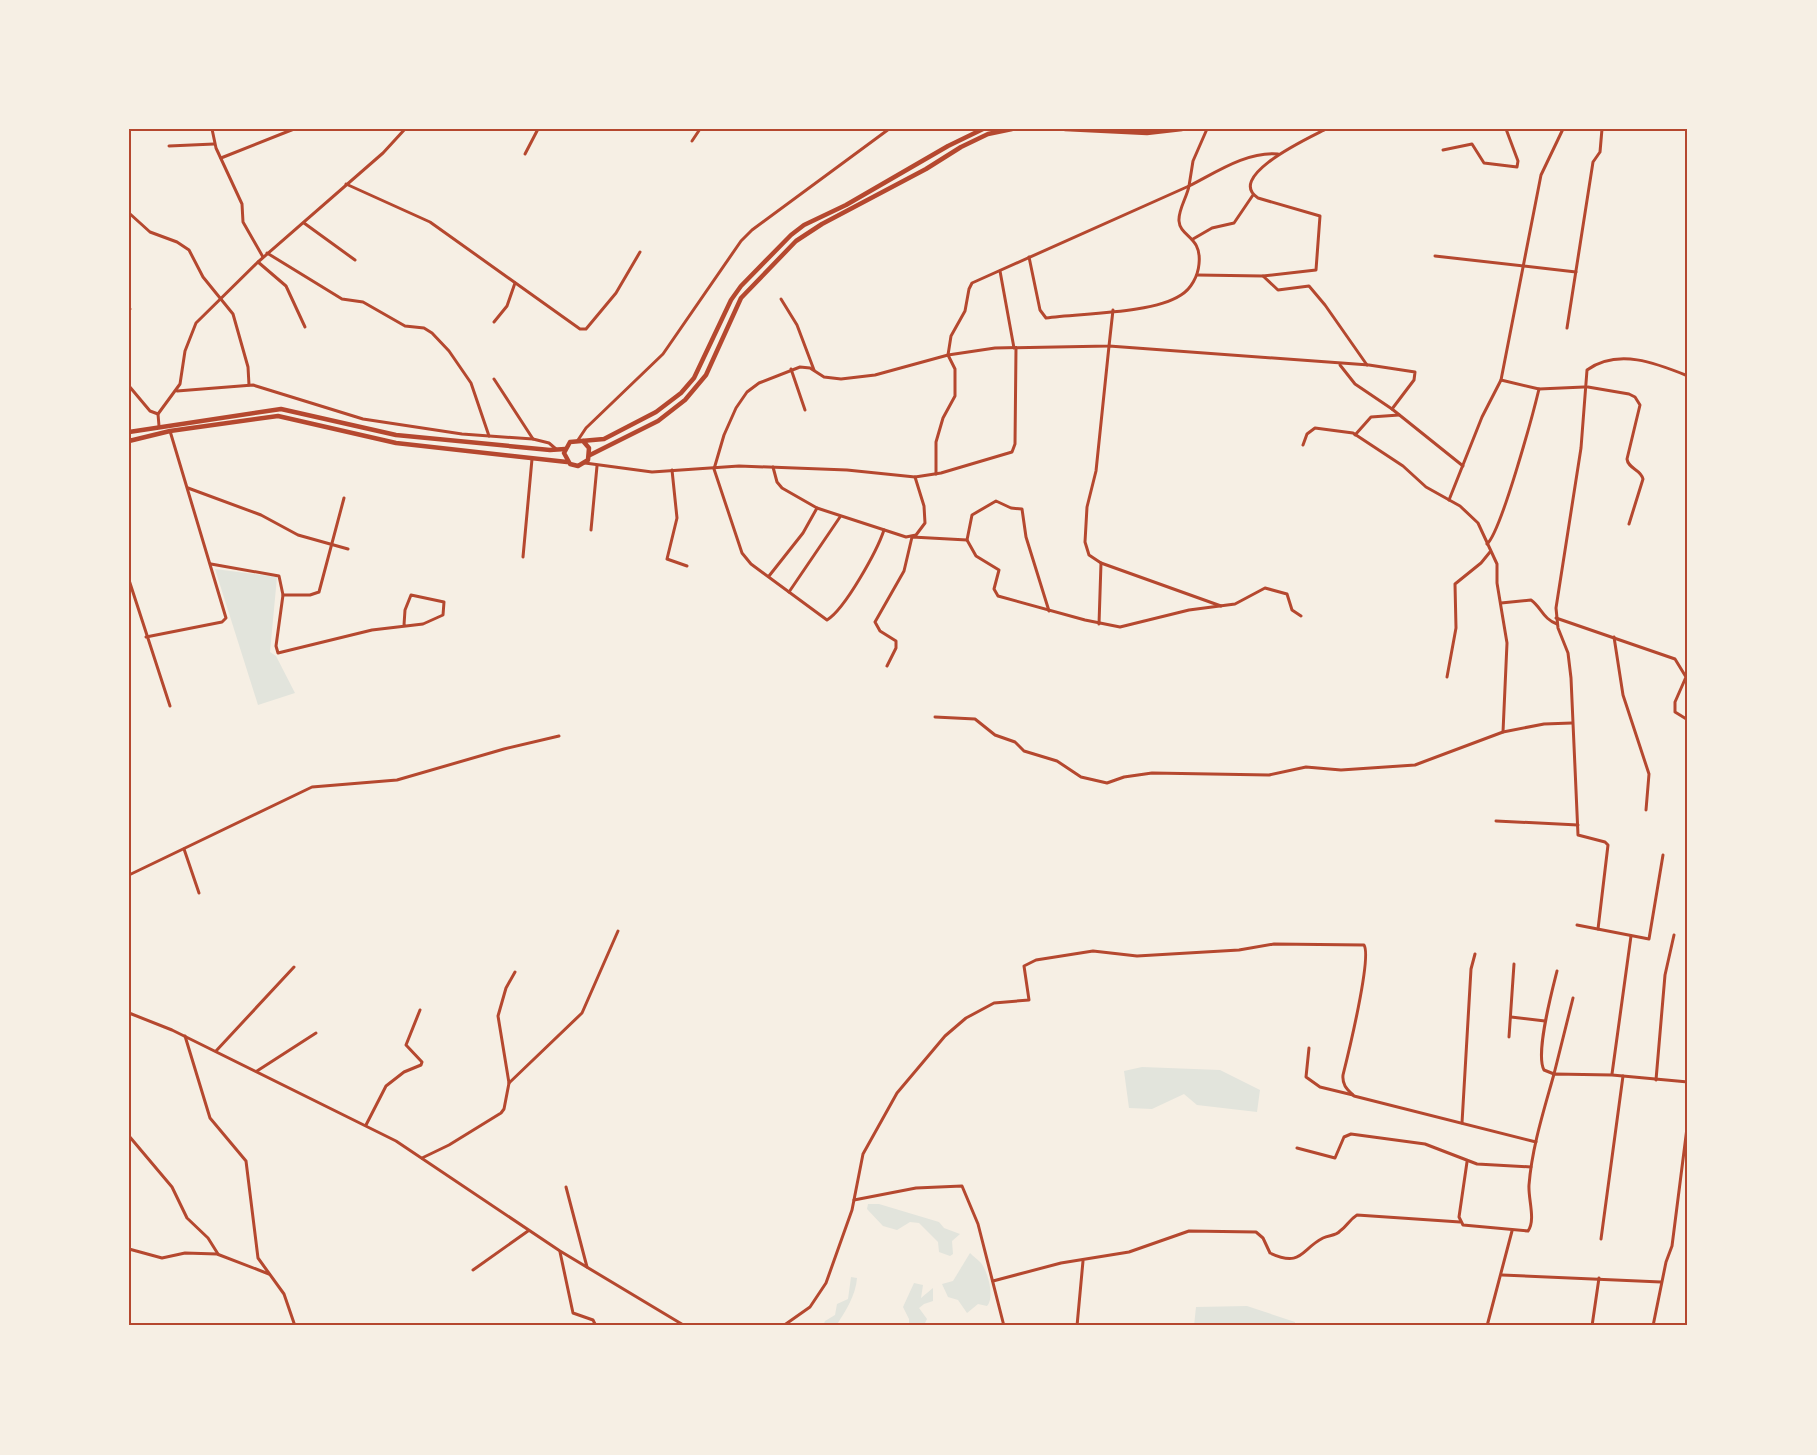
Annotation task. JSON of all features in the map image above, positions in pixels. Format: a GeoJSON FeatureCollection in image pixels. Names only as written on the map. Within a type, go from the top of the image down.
{"type":"FeatureCollection","features":[{"type":"Feature","properties":{"kind":"highway"},"geometry":{"type":"LineString","coordinates":[[129,432],[258,410],[286,409],[396,435],[557,451],[565,449],[570,442],[600,440],[632,426],[681,393],[694,378],[731,300],[741,286],[791,235],[948,146],[983,129]]}},
{"type":"Feature","properties":{"kind":"highway"},"geometry":{"type":"LineString","coordinates":[[129,441],[170,431],[244,420],[285,417],[387,441],[532,457],[567,462],[574,466],[585,463],[590,456],[658,421],[686,400],[706,375],[741,298],[795,241],[822,224],[926,169],[961,147],[988,135],[1012,129]]}},
{"type":"Feature","properties":{"kind":"highway"},"geometry":{"type":"LineString","coordinates":[[1065,129],[1146,133],[1182,129]]}},
{"type":"Feature","properties":{"kind":"highway"},"geometry":{"type":"LineString","coordinates":[[580,440],[589,448],[590,456]]}},
{"type":"Feature","properties":{"kind":"highway"},"geometry":{"type":"LineString","coordinates":[[565,449],[567,462]]}},
{"type":"Feature","properties":{"kind":"street"},"geometry":{"type":"LineString","coordinates":[[212,129],[214,144],[241,201],[243,222],[263,257]]}},
{"type":"Feature","properties":{"kind":"street"},"geometry":{"type":"LineString","coordinates":[[221,158],[294,129]]}},
{"type":"Feature","properties":{"kind":"street"},"geometry":{"type":"LineString","coordinates":[[159,426],[158,414],[177,391],[190,334],[196,323],[258,261],[383,153],[405,129]]}},
{"type":"Feature","properties":{"kind":"street"},"geometry":{"type":"LineString","coordinates":[[525,154],[538,129]]}},
{"type":"Feature","properties":{"kind":"street"},"geometry":{"type":"LineString","coordinates":[[692,141],[700,129]]}},
{"type":"Feature","properties":{"kind":"street"},"geometry":{"type":"LineString","coordinates":[[580,440],[586,428],[663,354],[741,241],[752,230],[889,129]]}},
{"type":"Feature","properties":{"kind":"street"},"geometry":{"type":"LineString","coordinates":[[1029,257],[1043,317],[1138,309],[1173,299],[1186,291],[1197,275],[1199,255],[1193,239],[1184,231],[1179,221],[1193,161],[1207,129]]}},
{"type":"Feature","properties":{"kind":"street"},"geometry":{"type":"LineString","coordinates":[[1193,239],[1212,228],[1234,223],[1253,195],[1251,186],[1254,176],[1278,154],[1326,129]]}},
{"type":"Feature","properties":{"kind":"street"},"geometry":{"type":"LineString","coordinates":[[1443,150],[1472,144],[1484,162],[1517,167],[1506,129]]}},
{"type":"Feature","properties":{"kind":"street"},"geometry":{"type":"LineString","coordinates":[[1449,500],[1482,417],[1501,380],[1541,175],[1563,129]]}},
{"type":"Feature","properties":{"kind":"street"},"geometry":{"type":"LineString","coordinates":[[1567,328],[1593,162],[1600,152],[1602,129]]}},
{"type":"Feature","properties":{"kind":"street"},"geometry":{"type":"LineString","coordinates":[[170,147],[214,144]]}},
{"type":"Feature","properties":{"kind":"street"},"geometry":{"type":"LineString","coordinates":[[936,474],[936,442],[943,418],[955,396],[956,369],[948,355],[953,329],[965,311],[970,286],[1245,160],[1265,153],[1278,154]]}},
{"type":"Feature","properties":{"kind":"street"},"geometry":{"type":"LineString","coordinates":[[346,184],[430,222],[571,324],[583,330],[592,324],[615,293],[640,252]]}},
{"type":"Feature","properties":{"kind":"street"},"geometry":{"type":"LineString","coordinates":[[1197,275],[1263,276],[1316,270],[1321,217],[1318,214],[1253,195]]}},
{"type":"Feature","properties":{"kind":"street"},"geometry":{"type":"LineString","coordinates":[[129,213],[150,232],[187,248],[203,277],[222,297],[234,317],[248,367],[249,385]]}},
{"type":"Feature","properties":{"kind":"street"},"geometry":{"type":"LineString","coordinates":[[304,223],[355,260]]}},
{"type":"Feature","properties":{"kind":"street"},"geometry":{"type":"LineString","coordinates":[[267,253],[342,299],[363,302],[407,327],[424,328],[432,333],[471,383],[489,436]]}},
{"type":"Feature","properties":{"kind":"street"},"geometry":{"type":"LineString","coordinates":[[1435,256],[1576,272]]}},
{"type":"Feature","properties":{"kind":"street"},"geometry":{"type":"LineString","coordinates":[[258,261],[286,286],[305,327]]}},
{"type":"Feature","properties":{"kind":"street"},"geometry":{"type":"LineString","coordinates":[[585,463],[652,472],[773,467],[847,470],[915,477],[936,474],[1012,452],[1015,444],[1015,348],[1000,271]]}},
{"type":"Feature","properties":{"kind":"street"},"geometry":{"type":"LineString","coordinates":[[1263,276],[1278,290],[1309,286],[1325,304],[1367,365]]}},
{"type":"Feature","properties":{"kind":"street"},"geometry":{"type":"LineString","coordinates":[[494,322],[507,306],[515,283]]}},
{"type":"Feature","properties":{"kind":"street"},"geometry":{"type":"LineString","coordinates":[[782,298],[800,332],[814,370]]}},
{"type":"Feature","properties":{"kind":"street"},"geometry":{"type":"LineString","coordinates":[[1113,310],[1096,471],[1087,507],[1086,542],[1089,555],[1101,563],[1221,606]]}},
{"type":"Feature","properties":{"kind":"street"},"geometry":{"type":"LineString","coordinates":[[884,530],[875,553],[830,620],[819,616],[751,564],[742,553],[714,469],[727,428],[747,392],[759,383],[800,367],[814,370],[828,378],[854,377],[903,369],[948,355],[995,348],[1109,346],[1367,365],[1415,372],[1414,380],[1392,409]]}},
{"type":"Feature","properties":{"kind":"street"},"geometry":{"type":"LineString","coordinates":[[1598,929],[1608,845],[1605,842],[1578,836],[1569,663],[1556,618],[1581,448],[1587,370],[1596,363],[1625,358],[1659,364],[1688,376]]}},
{"type":"Feature","properties":{"kind":"street"},"geometry":{"type":"LineString","coordinates":[[1339,364],[1355,384],[1392,409],[1463,466]]}},
{"type":"Feature","properties":{"kind":"street"},"geometry":{"type":"LineString","coordinates":[[791,369],[805,410]]}},
{"type":"Feature","properties":{"kind":"street"},"geometry":{"type":"LineString","coordinates":[[494,379],[532,439]]}},
{"type":"Feature","properties":{"kind":"street"},"geometry":{"type":"LineString","coordinates":[[1501,380],[1539,389],[1586,387],[1635,397],[1640,405],[1627,459],[1629,466],[1640,473],[1643,479],[1629,524]]}},
{"type":"Feature","properties":{"kind":"street"},"geometry":{"type":"LineString","coordinates":[[177,391],[249,385],[363,419],[489,436],[532,439],[552,445],[557,451]]}},
{"type":"Feature","properties":{"kind":"street"},"geometry":{"type":"LineString","coordinates":[[129,386],[150,411],[158,414]]}},
{"type":"Feature","properties":{"kind":"street"},"geometry":{"type":"LineString","coordinates":[[1487,544],[1491,540],[1504,506],[1539,389]]}},
{"type":"Feature","properties":{"kind":"street"},"geometry":{"type":"LineString","coordinates":[[1355,435],[1371,417],[1399,415]]}},
{"type":"Feature","properties":{"kind":"street"},"geometry":{"type":"LineString","coordinates":[[1303,444],[1307,434],[1315,428],[1346,430],[1403,466],[1426,487],[1449,500],[1476,520],[1497,564],[1502,603],[1508,656],[1503,732]]}},
{"type":"Feature","properties":{"kind":"street"},"geometry":{"type":"LineString","coordinates":[[146,637],[226,620],[170,431]]}},
{"type":"Feature","properties":{"kind":"street"},"geometry":{"type":"LineString","coordinates":[[523,557],[532,457]]}},
{"type":"Feature","properties":{"kind":"street"},"geometry":{"type":"LineString","coordinates":[[591,530],[597,466]]}},
{"type":"Feature","properties":{"kind":"street"},"geometry":{"type":"LineString","coordinates":[[773,467],[777,482],[782,488],[817,508],[912,537],[967,540]]}},
{"type":"Feature","properties":{"kind":"street"},"geometry":{"type":"LineString","coordinates":[[672,470],[676,518],[667,559],[687,566]]}},
{"type":"Feature","properties":{"kind":"street"},"geometry":{"type":"LineString","coordinates":[[887,666],[896,648],[896,641],[879,631],[875,622],[904,571],[912,537],[925,523],[924,506],[915,477]]}},
{"type":"Feature","properties":{"kind":"street"},"geometry":{"type":"LineString","coordinates":[[188,488],[261,515],[298,535],[348,549]]}},
{"type":"Feature","properties":{"kind":"street"},"geometry":{"type":"LineString","coordinates":[[283,595],[310,595],[319,592],[344,498]]}},
{"type":"Feature","properties":{"kind":"street"},"geometry":{"type":"LineString","coordinates":[[1049,611],[1026,537],[1021,508],[1011,508],[996,501],[976,511],[971,518],[967,540],[976,556],[999,570],[995,594],[1049,611],[1120,627],[1189,610],[1235,604],[1268,588],[1287,594],[1292,610],[1301,616]]}},
{"type":"Feature","properties":{"kind":"street"},"geometry":{"type":"LineString","coordinates":[[769,576],[804,533],[817,508]]}},
{"type":"Feature","properties":{"kind":"street"},"geometry":{"type":"LineString","coordinates":[[789,592],[840,516]]}},
{"type":"Feature","properties":{"kind":"street"},"geometry":{"type":"LineString","coordinates":[[1447,677],[1456,628],[1456,581],[1481,563],[1490,552]]}},
{"type":"Feature","properties":{"kind":"street"},"geometry":{"type":"LineString","coordinates":[[1100,624],[1101,563]]}},
{"type":"Feature","properties":{"kind":"street"},"geometry":{"type":"LineString","coordinates":[[211,564],[277,574],[282,583],[283,595],[276,646],[278,652],[372,630],[423,624],[444,614],[443,601],[411,595],[405,610],[404,625]]}},
{"type":"Feature","properties":{"kind":"street"},"geometry":{"type":"LineString","coordinates":[[129,580],[170,706]]}},
{"type":"Feature","properties":{"kind":"street"},"geometry":{"type":"LineString","coordinates":[[1502,603],[1531,600],[1538,606],[1544,617],[1557,624]]}},
{"type":"Feature","properties":{"kind":"street"},"geometry":{"type":"LineString","coordinates":[[1556,618],[1670,656],[1679,663],[1686,677],[1675,702],[1675,712],[1688,720]]}},
{"type":"Feature","properties":{"kind":"street"},"geometry":{"type":"LineString","coordinates":[[1614,637],[1623,695],[1649,774],[1646,810]]}},
{"type":"Feature","properties":{"kind":"street"},"geometry":{"type":"LineString","coordinates":[[935,717],[975,719],[995,735],[1016,742],[1024,751],[1057,761],[1081,777],[1107,783],[1124,777],[1152,774],[1269,775],[1306,767],[1341,770],[1415,765],[1503,732],[1544,724],[1572,723]]}},
{"type":"Feature","properties":{"kind":"street"},"geometry":{"type":"LineString","coordinates":[[129,875],[312,787],[397,780],[504,748],[559,736]]}},
{"type":"Feature","properties":{"kind":"street"},"geometry":{"type":"LineString","coordinates":[[1497,821],[1578,825]]}},
{"type":"Feature","properties":{"kind":"street"},"geometry":{"type":"LineString","coordinates":[[184,849],[199,894]]}},
{"type":"Feature","properties":{"kind":"street"},"geometry":{"type":"LineString","coordinates":[[1577,925],[1646,940],[1649,938],[1663,855]]}},
{"type":"Feature","properties":{"kind":"street"},"geometry":{"type":"LineString","coordinates":[[509,1083],[582,1013],[618,931]]}},
{"type":"Feature","properties":{"kind":"street"},"geometry":{"type":"LineString","coordinates":[[1656,1080],[1665,975],[1674,935]]}},
{"type":"Feature","properties":{"kind":"street"},"geometry":{"type":"LineString","coordinates":[[1612,1075],[1631,936]]}},
{"type":"Feature","properties":{"kind":"street"},"geometry":{"type":"LineString","coordinates":[[783,1326],[810,1307],[826,1283],[854,1200],[863,1154],[897,1093],[945,1036],[966,1018],[994,1003],[1029,1000],[1023,966],[1036,960],[1093,951],[1137,956],[1239,950],[1274,944],[1364,945],[1366,952],[1363,980],[1343,1081],[1354,1096]]}},
{"type":"Feature","properties":{"kind":"street"},"geometry":{"type":"LineString","coordinates":[[1462,1123],[1471,969],[1475,954]]}},
{"type":"Feature","properties":{"kind":"street"},"geometry":{"type":"LineString","coordinates":[[1509,1037],[1514,964]]}},
{"type":"Feature","properties":{"kind":"street"},"geometry":{"type":"LineString","coordinates":[[216,1051],[294,967]]}},
{"type":"Feature","properties":{"kind":"street"},"geometry":{"type":"LineString","coordinates":[[1557,971],[1545,1021],[1542,1067],[1544,1070],[1554,1074],[1612,1075],[1688,1082]]}},
{"type":"Feature","properties":{"kind":"street"},"geometry":{"type":"LineString","coordinates":[[422,1158],[498,1116],[504,1109],[509,1083],[498,1016],[506,988],[515,972]]}},
{"type":"Feature","properties":{"kind":"street"},"geometry":{"type":"LineString","coordinates":[[993,1281],[1061,1263],[1129,1252],[1189,1231],[1256,1232],[1263,1238],[1270,1254],[1288,1258],[1304,1255],[1322,1238],[1338,1234],[1348,1221],[1357,1215],[1460,1222],[1469,1227],[1526,1232],[1531,1227],[1529,1191],[1536,1142],[1574,998]]}},
{"type":"Feature","properties":{"kind":"street"},"geometry":{"type":"LineString","coordinates":[[366,1125],[386,1086],[422,1064],[406,1046],[420,1011]]}},
{"type":"Feature","properties":{"kind":"street"},"geometry":{"type":"LineString","coordinates":[[129,1013],[185,1036],[366,1125],[422,1158],[528,1231],[686,1326]]}},
{"type":"Feature","properties":{"kind":"street"},"geometry":{"type":"LineString","coordinates":[[1511,1017],[1545,1021]]}},
{"type":"Feature","properties":{"kind":"street"},"geometry":{"type":"LineString","coordinates":[[257,1071],[316,1034]]}},
{"type":"Feature","properties":{"kind":"street"},"geometry":{"type":"LineString","coordinates":[[185,1036],[210,1118],[246,1161],[258,1258],[284,1294],[294,1326]]}},
{"type":"Feature","properties":{"kind":"street"},"geometry":{"type":"LineString","coordinates":[[1309,1048],[1305,1074],[1308,1080],[1320,1087],[1536,1142]]}},
{"type":"Feature","properties":{"kind":"street"},"geometry":{"type":"LineString","coordinates":[[1601,1239],[1623,1076]]}},
{"type":"Feature","properties":{"kind":"street"},"geometry":{"type":"LineString","coordinates":[[1653,1326],[1661,1282],[1672,1246],[1688,1120]]}},
{"type":"Feature","properties":{"kind":"street"},"geometry":{"type":"LineString","coordinates":[[1297,1148],[1335,1158],[1344,1137],[1351,1134],[1425,1144],[1467,1162],[1531,1167]]}},
{"type":"Feature","properties":{"kind":"street"},"geometry":{"type":"LineString","coordinates":[[129,1136],[172,1187],[187,1218],[208,1238],[218,1254]]}},
{"type":"Feature","properties":{"kind":"street"},"geometry":{"type":"LineString","coordinates":[[1460,1222],[1467,1162]]}},
{"type":"Feature","properties":{"kind":"street"},"geometry":{"type":"LineString","coordinates":[[854,1200],[916,1188],[962,1186],[978,1224],[1004,1326]]}},
{"type":"Feature","properties":{"kind":"street"},"geometry":{"type":"LineString","coordinates":[[566,1187],[587,1268]]}},
{"type":"Feature","properties":{"kind":"street"},"geometry":{"type":"LineString","coordinates":[[473,1270],[528,1231]]}},
{"type":"Feature","properties":{"kind":"street"},"geometry":{"type":"LineString","coordinates":[[1488,1326],[1512,1232]]}},
{"type":"Feature","properties":{"kind":"street"},"geometry":{"type":"LineString","coordinates":[[129,1250],[162,1258],[185,1253],[218,1254],[271,1274]]}},
{"type":"Feature","properties":{"kind":"street"},"geometry":{"type":"LineString","coordinates":[[560,1251],[573,1313],[593,1320],[596,1326]]}},
{"type":"Feature","properties":{"kind":"street"},"geometry":{"type":"LineString","coordinates":[[1077,1326],[1083,1261]]}},
{"type":"Feature","properties":{"kind":"street"},"geometry":{"type":"LineString","coordinates":[[1502,1275],[1661,1282]]}},
{"type":"Feature","properties":{"kind":"street"},"geometry":{"type":"LineString","coordinates":[[1592,1326],[1599,1278]]}},
{"type":"Feature","properties":{"kind":"street"},"geometry":{"type":"LineString","coordinates":[[301,1326],[316,1326]]}},
{"type":"Feature","properties":{"kind":"shaded area"},"geometry":{"type":"Polygon","coordinates":[[[215,569],[277,577],[270,652],[276,656],[295,693],[258,705],[215,569]]]}},
{"type":"Feature","properties":{"kind":"shaded area"},"geometry":{"type":"Polygon","coordinates":[[[1142,1067],[1220,1070],[1260,1090],[1257,1112],[1197,1105],[1184,1094],[1152,1109],[1129,1108],[1124,1071],[1142,1067]]]}},
{"type":"Feature","properties":{"kind":"shaded area"},"geometry":{"type":"Polygon","coordinates":[[[868,1204],[879,1204],[939,1222],[944,1228],[960,1234],[952,1241],[953,1254],[950,1256],[939,1252],[938,1242],[919,1223],[910,1222],[897,1230],[883,1226],[867,1209],[868,1204]]]}},
{"type":"Feature","properties":{"kind":"shaded area"},"geometry":{"type":"Polygon","coordinates":[[[970,1253],[984,1267],[990,1284],[990,1297],[987,1306],[978,1304],[967,1313],[958,1300],[948,1297],[942,1284],[953,1281],[970,1253]]]}},
{"type":"Feature","properties":{"kind":"shaded area"},"geometry":{"type":"Polygon","coordinates":[[[851,1277],[857,1278],[846,1309],[836,1326],[823,1326],[825,1321],[835,1315],[837,1304],[848,1299],[851,1277]]]}},
{"type":"Feature","properties":{"kind":"shaded area"},"geometry":{"type":"Polygon","coordinates":[[[914,1283],[923,1285],[921,1298],[933,1288],[933,1301],[919,1308],[927,1319],[925,1323],[909,1326],[909,1319],[903,1307],[914,1283]]]}},
{"type":"Feature","properties":{"kind":"shaded area"},"geometry":{"type":"Polygon","coordinates":[[[1247,1306],[1295,1322],[1295,1326],[1194,1326],[1196,1307],[1247,1306]]]}}]}
